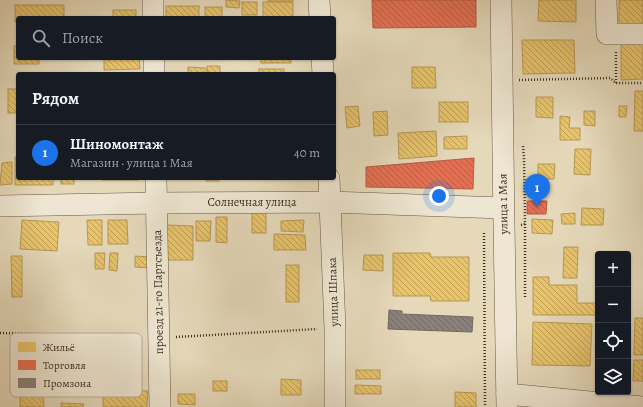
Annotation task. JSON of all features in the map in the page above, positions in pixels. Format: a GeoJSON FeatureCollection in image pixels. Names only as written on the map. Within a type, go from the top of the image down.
{"type":"FeatureCollection","features":[{"type":"Feature","properties":{"kind":"street"},"geometry":{"type":"LineString","coordinates":[[153,0],[153,16]]}},
{"type":"Feature","properties":{"kind":"street"},"geometry":{"type":"LineString","coordinates":[[319,0],[320,16]]}},
{"type":"Feature","properties":{"kind":"street","name":"улица 1 Мая"},"geometry":{"type":"LineString","coordinates":[[501,0],[494,207],[507,400]]}},
{"type":"Feature","properties":{"kind":"street"},"geometry":{"type":"LineString","coordinates":[[606,0],[607,34],[643,34]]}},
{"type":"Feature","properties":{"kind":"street"},"geometry":{"type":"LineString","coordinates":[[154,60],[154,72]]}},
{"type":"Feature","properties":{"kind":"street"},"geometry":{"type":"LineString","coordinates":[[322,60],[323,72]]}},
{"type":"Feature","properties":{"kind":"street","name":"проезд 21-го Партсъезда"},"geometry":{"type":"LineString","coordinates":[[156,180],[160,407]]}},
{"type":"Feature","properties":{"kind":"street","name":"улица Шпака"},"geometry":{"type":"LineString","coordinates":[[329,180],[335,328],[335,407]]}},
{"type":"Feature","properties":{"kind":"street","name":"Солнечная улица"},"geometry":{"type":"LineString","coordinates":[[0,206],[330,202],[494,207]]}},
{"type":"Feature","properties":{"kind":"street"},"geometry":{"type":"LineString","coordinates":[[507,400],[633,406]]}},
{"type":"Feature","properties":{"kind":"path"},"geometry":{"type":"LineString","coordinates":[[616,34],[616,83]]}},
{"type":"Feature","properties":{"kind":"path"},"geometry":{"type":"LineString","coordinates":[[517,80],[610,78],[616,83],[643,83]]}},
{"type":"Feature","properties":{"kind":"path"},"geometry":{"type":"LineString","coordinates":[[485,407],[494,207]]}},
{"type":"Feature","properties":{"kind":"building: Жильё"},"geometry":{"type":"Polygon","coordinates":[[[226,0],[240,1],[239,8],[226,7],[226,0]]]}},
{"type":"Feature","properties":{"kind":"building: Жильё"},"geometry":{"type":"Polygon","coordinates":[[[268,0],[293,0],[293,2],[268,2],[268,0]]]}},
{"type":"Feature","properties":{"kind":"building: Жильё"},"geometry":{"type":"Polygon","coordinates":[[[539,0],[576,0],[576,22],[538,21],[539,0]]]}},
{"type":"Feature","properties":{"kind":"building: Жильё"},"geometry":{"type":"Polygon","coordinates":[[[619,0],[643,0],[643,27],[619,26],[619,0]]]}},
{"type":"Feature","properties":{"kind":"building: Жильё"},"geometry":{"type":"Polygon","coordinates":[[[242,2],[257,2],[257,15],[242,15],[242,2]]]}},
{"type":"Feature","properties":{"kind":"building: Жильё"},"geometry":{"type":"Polygon","coordinates":[[[263,2],[293,2],[293,16],[263,16],[263,2]]]}},
{"type":"Feature","properties":{"kind":"building: Жильё"},"geometry":{"type":"Polygon","coordinates":[[[15,5],[64,5],[64,16],[16,16],[15,22],[15,5]]]}},
{"type":"Feature","properties":{"kind":"building: Жильё"},"geometry":{"type":"Polygon","coordinates":[[[166,6],[199,6],[199,16],[166,16],[166,6]]]}},
{"type":"Feature","properties":{"kind":"building: Жильё"},"geometry":{"type":"Polygon","coordinates":[[[205,7],[222,7],[222,16],[205,16],[205,7]]]}},
{"type":"Feature","properties":{"kind":"building: Жильё"},"geometry":{"type":"Polygon","coordinates":[[[113,10],[136,10],[136,16],[113,16],[113,10]]]}},
{"type":"Feature","properties":{"kind":"building: Жильё"},"geometry":{"type":"Polygon","coordinates":[[[522,40],[574,40],[575,73],[523,74],[522,40]]]}},
{"type":"Feature","properties":{"kind":"building: Жильё"},"geometry":{"type":"Polygon","coordinates":[[[621,42],[643,42],[643,79],[621,80],[621,42]]]}},
{"type":"Feature","properties":{"kind":"building: Жильё"},"geometry":{"type":"Polygon","coordinates":[[[14,46],[16,46],[16,60],[39,60],[39,64],[14,64],[14,46]]]}},
{"type":"Feature","properties":{"kind":"building: Жильё"},"geometry":{"type":"Polygon","coordinates":[[[104,60],[139,60],[140,69],[104,70],[104,60]]]}},
{"type":"Feature","properties":{"kind":"building: Жильё"},"geometry":{"type":"Polygon","coordinates":[[[261,60],[291,60],[291,63],[261,63],[261,60]]]}},
{"type":"Feature","properties":{"kind":"building: Жильё"},"geometry":{"type":"Polygon","coordinates":[[[207,66],[220,66],[220,72],[208,72],[207,66]]]}},
{"type":"Feature","properties":{"kind":"building: Жильё"},"geometry":{"type":"Polygon","coordinates":[[[188,67],[206,68],[206,72],[188,72],[188,67]]]}},
{"type":"Feature","properties":{"kind":"building: Жильё"},"geometry":{"type":"Polygon","coordinates":[[[412,67],[435,67],[436,88],[412,88],[412,67]]]}},
{"type":"Feature","properties":{"kind":"building: Жильё"},"geometry":{"type":"Polygon","coordinates":[[[259,69],[284,69],[284,72],[259,72],[259,69]]]}},
{"type":"Feature","properties":{"kind":"building: Жильё"},"geometry":{"type":"Polygon","coordinates":[[[8,89],[16,89],[16,113],[8,113],[8,89]]]}},
{"type":"Feature","properties":{"kind":"building: Жильё"},"geometry":{"type":"Polygon","coordinates":[[[635,91],[643,91],[643,131],[634,131],[635,91]]]}},
{"type":"Feature","properties":{"kind":"building: Жильё"},"geometry":{"type":"Polygon","coordinates":[[[536,97],[553,97],[553,118],[536,117],[536,97]]]}},
{"type":"Feature","properties":{"kind":"building: Жильё"},"geometry":{"type":"Polygon","coordinates":[[[439,102],[468,102],[468,122],[439,122],[439,102]]]}},
{"type":"Feature","properties":{"kind":"building: Жильё"},"geometry":{"type":"Polygon","coordinates":[[[358,106],[360,126],[347,128],[345,107],[358,106]]]}},
{"type":"Feature","properties":{"kind":"building: Жильё"},"geometry":{"type":"Polygon","coordinates":[[[619,106],[627,106],[626,117],[619,117],[619,106]]]}},
{"type":"Feature","properties":{"kind":"building: Жильё"},"geometry":{"type":"Polygon","coordinates":[[[387,111],[388,135],[374,136],[373,112],[387,111]]]}},
{"type":"Feature","properties":{"kind":"building: Жильё"},"geometry":{"type":"Polygon","coordinates":[[[584,111],[595,111],[595,126],[584,125],[584,111]]]}},
{"type":"Feature","properties":{"kind":"building: Жильё"},"geometry":{"type":"Polygon","coordinates":[[[560,116],[570,117],[569,128],[580,128],[580,140],[560,140],[560,116]]]}},
{"type":"Feature","properties":{"kind":"building: Жильё"},"geometry":{"type":"Polygon","coordinates":[[[436,131],[437,156],[399,159],[398,133],[436,131]]]}},
{"type":"Feature","properties":{"kind":"building: Жильё"},"geometry":{"type":"Polygon","coordinates":[[[467,136],[467,149],[444,149],[444,137],[467,136]]]}},
{"type":"Feature","properties":{"kind":"building: Жильё"},"geometry":{"type":"Polygon","coordinates":[[[575,149],[591,149],[590,175],[574,174],[575,149]]]}},
{"type":"Feature","properties":{"kind":"building: Жильё"},"geometry":{"type":"Polygon","coordinates":[[[15,157],[16,180],[53,180],[53,185],[15,185],[15,157]]]}},
{"type":"Feature","properties":{"kind":"building: Жильё"},"geometry":{"type":"Polygon","coordinates":[[[12,162],[12,184],[0,185],[2,163],[12,162]]]}},
{"type":"Feature","properties":{"kind":"building: Жильё"},"geometry":{"type":"Polygon","coordinates":[[[538,164],[555,164],[554,179],[538,179],[538,164]]]}},
{"type":"Feature","properties":{"kind":"building: Жильё"},"geometry":{"type":"Polygon","coordinates":[[[61,180],[74,180],[74,184],[61,184],[61,180]]]}},
{"type":"Feature","properties":{"kind":"building: Жильё"},"geometry":{"type":"Polygon","coordinates":[[[206,180],[219,180],[219,181],[206,180]]]}},
{"type":"Feature","properties":{"kind":"building: Жильё"},"geometry":{"type":"Polygon","coordinates":[[[582,208],[604,209],[603,225],[581,225],[582,208]]]}},
{"type":"Feature","properties":{"kind":"building: Жильё"},"geometry":{"type":"Polygon","coordinates":[[[252,212],[266,212],[266,233],[252,233],[252,212]]]}},
{"type":"Feature","properties":{"kind":"building: Жильё"},"geometry":{"type":"Polygon","coordinates":[[[575,213],[575,224],[562,224],[561,214],[575,213]]]}},
{"type":"Feature","properties":{"kind":"building: Жильё"},"geometry":{"type":"Polygon","coordinates":[[[216,217],[227,217],[227,243],[216,242],[216,217]]]}},
{"type":"Feature","properties":{"kind":"building: Жильё"},"geometry":{"type":"Polygon","coordinates":[[[532,219],[553,220],[552,234],[532,233],[532,219]]]}},
{"type":"Feature","properties":{"kind":"building: Жильё"},"geometry":{"type":"Polygon","coordinates":[[[22,220],[59,222],[57,251],[20,249],[22,220]]]}},
{"type":"Feature","properties":{"kind":"building: Жильё"},"geometry":{"type":"Polygon","coordinates":[[[87,220],[102,220],[102,245],[88,245],[87,220]]]}},
{"type":"Feature","properties":{"kind":"building: Жильё"},"geometry":{"type":"Polygon","coordinates":[[[108,220],[127,220],[128,244],[108,244],[108,220]]]}},
{"type":"Feature","properties":{"kind":"building: Жильё"},"geometry":{"type":"Polygon","coordinates":[[[304,220],[303,232],[281,231],[281,221],[304,220]]]}},
{"type":"Feature","properties":{"kind":"building: Жильё"},"geometry":{"type":"Polygon","coordinates":[[[196,221],[211,221],[210,241],[196,241],[196,221]]]}},
{"type":"Feature","properties":{"kind":"building: Жильё"},"geometry":{"type":"Polygon","coordinates":[[[167,225],[193,226],[193,260],[167,260],[167,225]]]}},
{"type":"Feature","properties":{"kind":"building: Жильё"},"geometry":{"type":"Polygon","coordinates":[[[274,234],[305,235],[306,250],[274,250],[274,234]]]}},
{"type":"Feature","properties":{"kind":"building: Жильё"},"geometry":{"type":"Polygon","coordinates":[[[564,247],[578,247],[577,278],[563,278],[564,247]]]}},
{"type":"Feature","properties":{"kind":"building: Жильё"},"geometry":{"type":"Polygon","coordinates":[[[95,253],[105,253],[104,269],[95,269],[95,253]]]}},
{"type":"Feature","properties":{"kind":"building: Жильё"},"geometry":{"type":"Polygon","coordinates":[[[110,253],[118,253],[117,271],[109,270],[110,253]]]}},
{"type":"Feature","properties":{"kind":"building: Жильё"},"geometry":{"type":"Polygon","coordinates":[[[393,253],[430,253],[431,257],[469,257],[469,301],[431,301],[430,296],[393,296],[393,253]]]}},
{"type":"Feature","properties":{"kind":"building: Жильё"},"geometry":{"type":"Polygon","coordinates":[[[364,255],[383,255],[383,271],[363,270],[364,255]]]}},
{"type":"Feature","properties":{"kind":"building: Жильё"},"geometry":{"type":"Polygon","coordinates":[[[11,256],[22,256],[22,297],[12,297],[11,256]]]}},
{"type":"Feature","properties":{"kind":"building: Жильё"},"geometry":{"type":"Polygon","coordinates":[[[135,256],[151,257],[151,268],[135,267],[135,256]]]}},
{"type":"Feature","properties":{"kind":"building: Жильё"},"geometry":{"type":"Polygon","coordinates":[[[286,265],[299,265],[299,302],[286,302],[286,265]]]}},
{"type":"Feature","properties":{"kind":"building: Жильё"},"geometry":{"type":"Polygon","coordinates":[[[533,277],[549,277],[549,285],[577,285],[577,303],[595,303],[595,315],[533,315],[533,277]]]}},
{"type":"Feature","properties":{"kind":"building: Жильё"},"geometry":{"type":"Polygon","coordinates":[[[635,318],[643,318],[643,355],[634,355],[635,318]]]}},
{"type":"Feature","properties":{"kind":"building: Жильё"},"geometry":{"type":"Polygon","coordinates":[[[533,322],[592,324],[590,366],[532,365],[533,322]]]}},
{"type":"Feature","properties":{"kind":"building: Жильё"},"geometry":{"type":"Polygon","coordinates":[[[634,360],[643,360],[643,381],[633,381],[634,360]]]}},
{"type":"Feature","properties":{"kind":"building: Жильё"},"geometry":{"type":"Polygon","coordinates":[[[356,370],[380,370],[380,379],[356,379],[356,370]]]}},
{"type":"Feature","properties":{"kind":"building: Жильё"},"geometry":{"type":"Polygon","coordinates":[[[281,379],[301,380],[301,395],[281,395],[281,379]]]}},
{"type":"Feature","properties":{"kind":"building: Жильё"},"geometry":{"type":"Polygon","coordinates":[[[213,381],[227,381],[227,391],[213,391],[213,381]]]}},
{"type":"Feature","properties":{"kind":"building: Жильё"},"geometry":{"type":"Polygon","coordinates":[[[355,385],[381,386],[381,394],[355,394],[355,385]]]}},
{"type":"Feature","properties":{"kind":"building: Жильё"},"geometry":{"type":"Polygon","coordinates":[[[142,391],[148,391],[147,407],[103,407],[103,397],[142,397],[142,391]]]}},
{"type":"Feature","properties":{"kind":"building: Жильё"},"geometry":{"type":"Polygon","coordinates":[[[455,392],[476,393],[476,407],[455,407],[455,392]]]}},
{"type":"Feature","properties":{"kind":"building: Жильё"},"geometry":{"type":"Polygon","coordinates":[[[178,394],[195,394],[195,405],[178,404],[178,394]]]}},
{"type":"Feature","properties":{"kind":"building: Жильё"},"geometry":{"type":"Polygon","coordinates":[[[20,397],[43,397],[44,407],[20,407],[20,397]]]}},
{"type":"Feature","properties":{"kind":"building: Жильё"},"geometry":{"type":"Polygon","coordinates":[[[61,403],[84,404],[83,407],[61,407],[61,403]]]}},
{"type":"Feature","properties":{"kind":"building: Торговля"},"geometry":{"type":"Polygon","coordinates":[[[372,0],[476,0],[476,27],[373,28],[372,0]]]}},
{"type":"Feature","properties":{"kind":"building: Торговля"},"geometry":{"type":"Polygon","coordinates":[[[474,158],[473,189],[366,187],[366,167],[474,158]]]}},
{"type":"Feature","properties":{"kind":"building: Торговля"},"geometry":{"type":"Polygon","coordinates":[[[527,201],[547,201],[546,214],[527,214],[527,201]]]}},
{"type":"Feature","properties":{"kind":"building: Промзона"},"geometry":{"type":"Polygon","coordinates":[[[389,310],[402,311],[402,314],[473,317],[472,332],[388,329],[389,310]]]}},
{"type":"Feature","properties":{"kind":"place","name":"Шиномонтаж"},"geometry":{"type":"Point","coordinates":[537,207]}}]}
